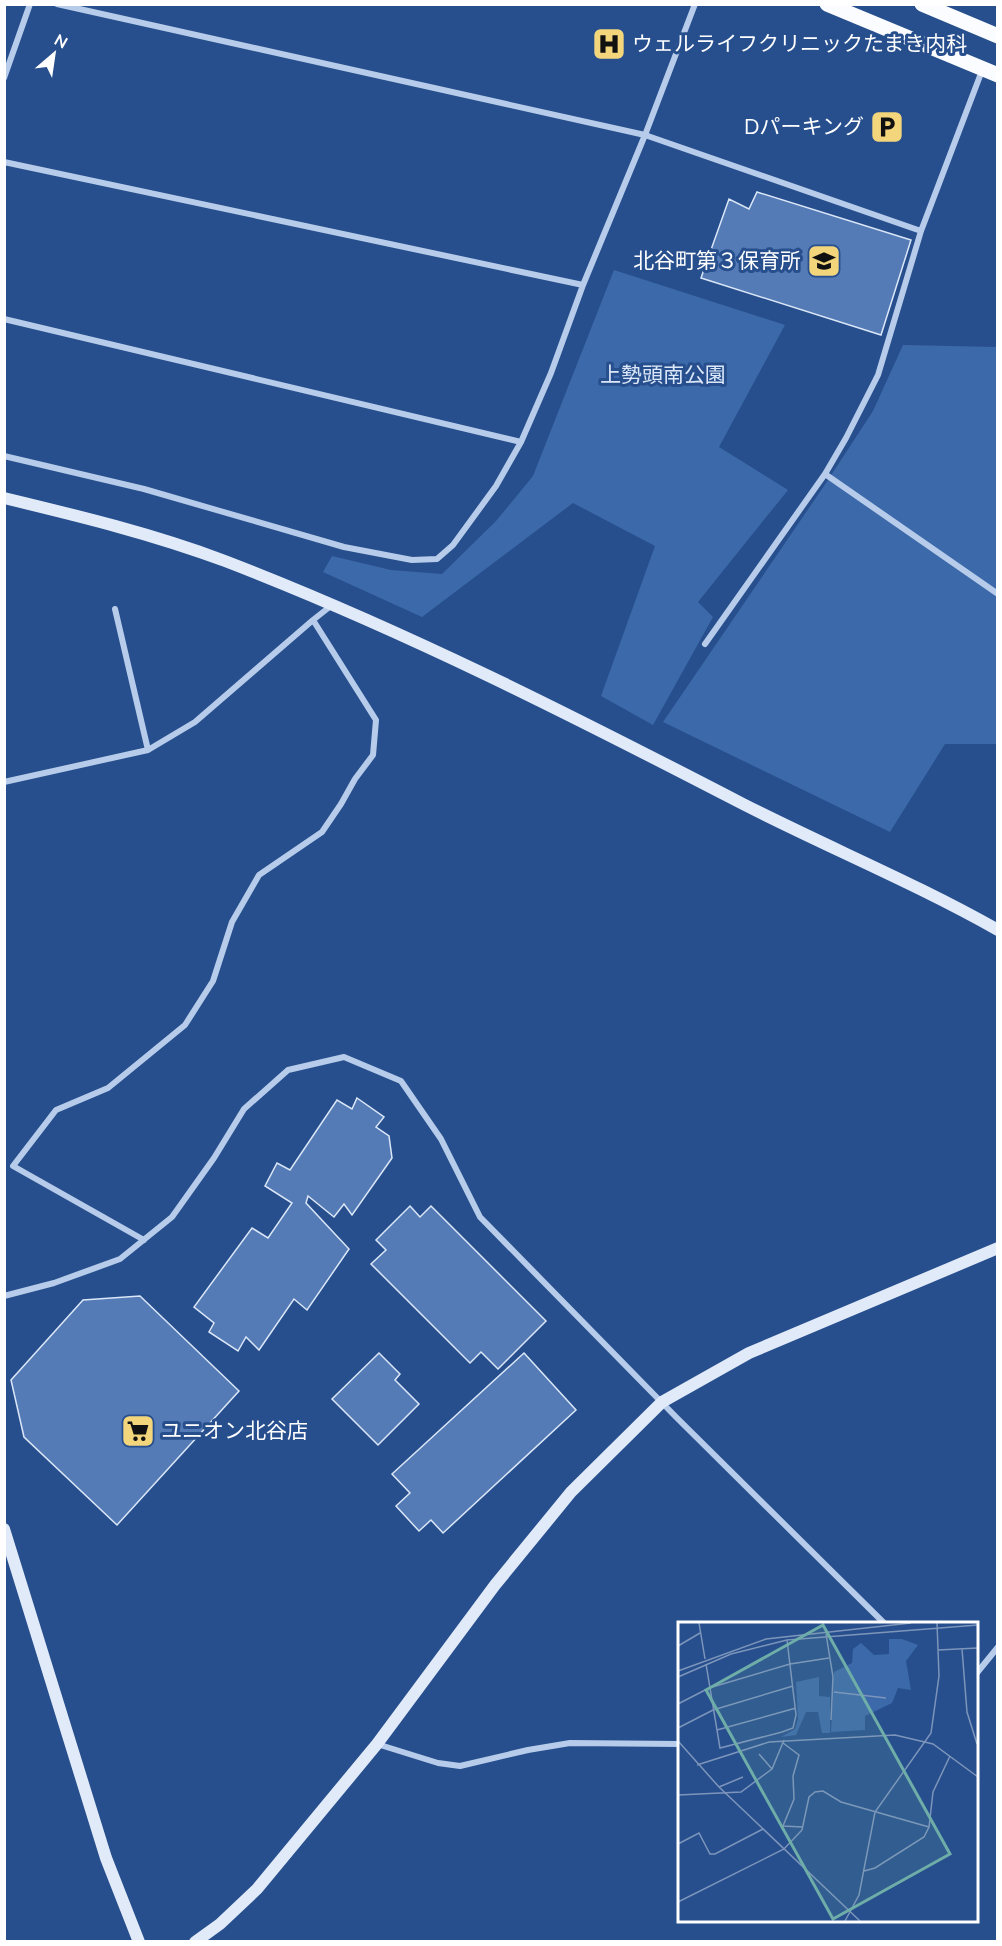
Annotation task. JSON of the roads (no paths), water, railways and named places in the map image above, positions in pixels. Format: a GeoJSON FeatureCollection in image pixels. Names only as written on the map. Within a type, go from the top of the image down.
{"type":"FeatureCollection","features":[{"type":"Feature","properties":{"kind":"main road"},"geometry":{"type":"LineString","coordinates":[[827,4],[990,72]]}},
{"type":"Feature","properties":{"kind":"main road"},"geometry":{"type":"LineString","coordinates":[[922,4],[998,36]]}},
{"type":"Feature","properties":{"kind":"street"},"geometry":{"type":"LineString","coordinates":[[4,78],[30,4]]}},
{"type":"Feature","properties":{"kind":"street"},"geometry":{"type":"LineString","coordinates":[[57,4],[645,135],[921,231]]}},
{"type":"Feature","properties":{"kind":"street"},"geometry":{"type":"LineString","coordinates":[[4,456],[144,489],[344,547],[412,560],[437,559],[453,545],[496,486],[521,442],[551,373],[583,285],[645,135],[695,4]]}},
{"type":"Feature","properties":{"kind":"street"},"geometry":{"type":"LineString","coordinates":[[705,644],[825,474],[878,375],[921,231],[990,72]]}},
{"type":"Feature","properties":{"kind":"street"},"geometry":{"type":"LineString","coordinates":[[4,162],[583,285]]}},
{"type":"Feature","properties":{"kind":"street"},"geometry":{"type":"LineString","coordinates":[[4,319],[521,442]]}},
{"type":"Feature","properties":{"kind":"street"},"geometry":{"type":"LineString","coordinates":[[825,474],[998,594]]}},
{"type":"Feature","properties":{"kind":"street"},"geometry":{"type":"LineString","coordinates":[[4,498],[108,523],[223,561],[332,605],[632,747],[998,930]]}},
{"type":"Feature","properties":{"kind":"street"},"geometry":{"type":"LineString","coordinates":[[4,782],[148,750],[195,722],[332,605]]}},
{"type":"Feature","properties":{"kind":"street"},"geometry":{"type":"LineString","coordinates":[[115,609],[148,750]]}},
{"type":"Feature","properties":{"kind":"street"},"geometry":{"type":"LineString","coordinates":[[144,1240],[13,1166],[56,1110],[108,1088],[185,1025],[213,981],[232,922],[259,875],[322,832],[373,755],[376,720],[313,620]]}},
{"type":"Feature","properties":{"kind":"street"},"geometry":{"type":"LineString","coordinates":[[4,1296],[54,1283],[120,1260],[172,1217],[214,1158],[244,1110],[288,1070],[344,1057],[401,1081],[441,1139],[480,1217],[884,1622]]}},
{"type":"Feature","properties":{"kind":"street"},"geometry":{"type":"LineString","coordinates":[[195,1941],[220,1924],[257,1889],[377,1744],[495,1585],[571,1492],[662,1402],[749,1353],[998,1248]]}},
{"type":"Feature","properties":{"kind":"street"},"geometry":{"type":"LineString","coordinates":[[4,1529],[106,1858],[139,1941]]}},
{"type":"Feature","properties":{"kind":"street"},"geometry":{"type":"LineString","coordinates":[[978,1672],[998,1647]]}},
{"type":"Feature","properties":{"kind":"street"},"geometry":{"type":"LineString","coordinates":[[377,1744],[438,1763],[460,1766],[570,1743],[678,1744]]}},
{"type":"Feature","properties":{"kind":"place","name":"ウェルライフクリニックたまき内科"},"geometry":{"type":"Point","coordinates":[609,44]}},
{"type":"Feature","properties":{"kind":"place","name":"Dパーキング"},"geometry":{"type":"Point","coordinates":[887,127]}},
{"type":"Feature","properties":{"kind":"place","name":"北谷町第３保育所"},"geometry":{"type":"Point","coordinates":[824,261]}},
{"type":"Feature","properties":{"kind":"place","name":"ユニオン北谷店"},"geometry":{"type":"Point","coordinates":[138,1431]}},
{"type":"Feature","properties":{"kind":"park label","name":"上勢頭南公園"},"geometry":{"type":"Point","coordinates":[663,375]}}]}
